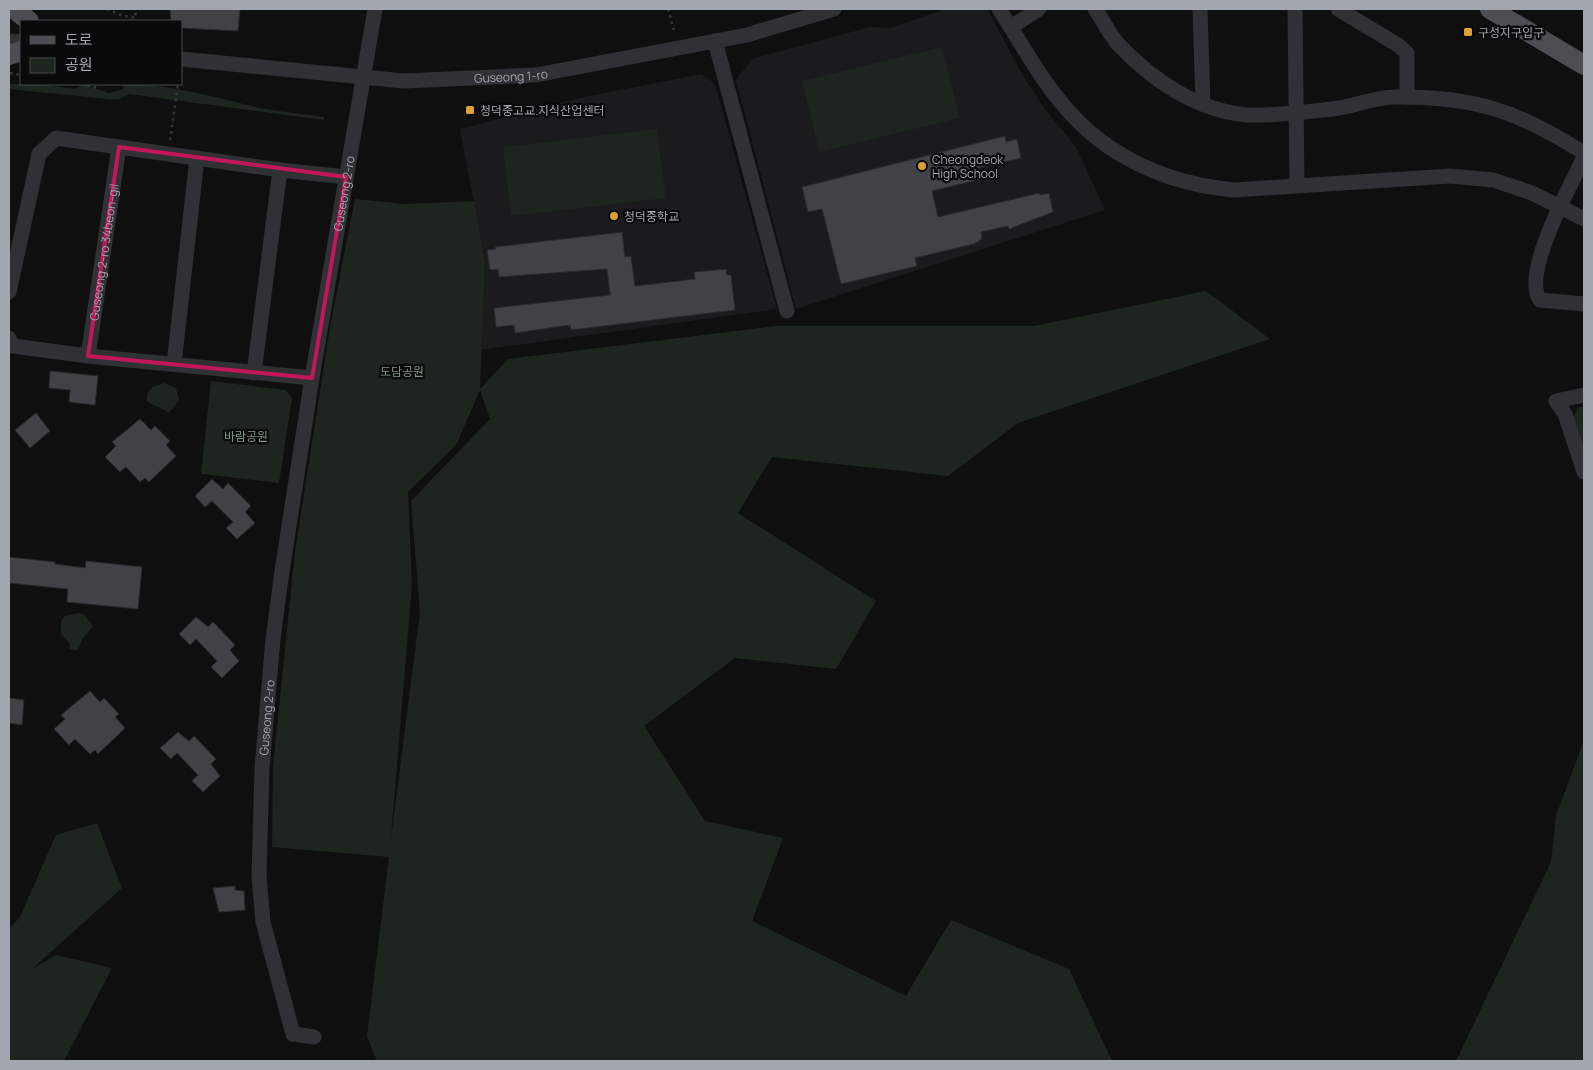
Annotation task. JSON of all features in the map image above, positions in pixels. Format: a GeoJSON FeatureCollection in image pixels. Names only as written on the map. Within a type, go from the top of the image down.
{"type":"FeatureCollection","features":[{"type":"Feature","properties":{"kind":"main road"},"geometry":{"type":"LineString","coordinates":[[14,9],[28,20]]}},
{"type":"Feature","properties":{"kind":"main road"},"geometry":{"type":"LineString","coordinates":[[1490,9],[1584,65]]}},
{"type":"Feature","properties":{"kind":"street","name":"Guseong 2-ro"},"geometry":{"type":"LineString","coordinates":[[314,1038],[293,1034],[263,922],[259,876],[262,768],[273,639],[312,378],[376,9]]}},
{"type":"Feature","properties":{"kind":"street","name":"Guseong 1-ro"},"geometry":{"type":"LineString","coordinates":[[182,59],[404,81],[536,75],[747,35],[834,9]]}},
{"type":"Feature","properties":{"kind":"street"},"geometry":{"type":"LineString","coordinates":[[999,9],[1064,107],[1090,132],[1118,154],[1175,180],[1204,187],[1234,190],[1450,176],[1493,180],[1532,193],[1584,220]]}},
{"type":"Feature","properties":{"kind":"street"},"geometry":{"type":"LineString","coordinates":[[1011,27],[1039,9]]}},
{"type":"Feature","properties":{"kind":"street"},"geometry":{"type":"LineString","coordinates":[[1095,9],[1117,42],[1147,72],[1175,92],[1213,108],[1248,115],[1334,109],[1392,97],[1440,98],[1490,106],[1523,118],[1584,153]]}},
{"type":"Feature","properties":{"kind":"street"},"geometry":{"type":"LineString","coordinates":[[1200,9],[1203,104]]}},
{"type":"Feature","properties":{"kind":"street"},"geometry":{"type":"LineString","coordinates":[[1295,9],[1297,185]]}},
{"type":"Feature","properties":{"kind":"street"},"geometry":{"type":"LineString","coordinates":[[1338,9],[1398,44],[1407,53],[1407,97]]}},
{"type":"Feature","properties":{"kind":"street"},"geometry":{"type":"LineString","coordinates":[[715,41],[787,311]]}},
{"type":"Feature","properties":{"kind":"street"},"geometry":{"type":"LineString","coordinates":[[9,292],[39,154],[56,138],[280,170],[346,176]]}},
{"type":"Feature","properties":{"kind":"street","name":"Guseong 2-ro 34beon-gil"},"geometry":{"type":"LineString","coordinates":[[88,356],[119,147]]}},
{"type":"Feature","properties":{"kind":"street"},"geometry":{"type":"LineString","coordinates":[[1584,157],[1544,243],[1535,289],[1540,300],[1584,304]]}},
{"type":"Feature","properties":{"kind":"street"},"geometry":{"type":"LineString","coordinates":[[174,364],[197,158]]}},
{"type":"Feature","properties":{"kind":"street"},"geometry":{"type":"LineString","coordinates":[[254,374],[280,170]]}},
{"type":"Feature","properties":{"kind":"street"},"geometry":{"type":"LineString","coordinates":[[11,342],[88,356],[254,374],[312,378]]}},
{"type":"Feature","properties":{"kind":"street"},"geometry":{"type":"LineString","coordinates":[[1584,396],[1556,401],[1565,414],[1584,472]]}},
{"type":"Feature","properties":{"kind":"path"},"geometry":{"type":"LineString","coordinates":[[107,9],[121,16],[135,18],[136,9]]}},
{"type":"Feature","properties":{"kind":"path"},"geometry":{"type":"LineString","coordinates":[[668,9],[678,48]]}},
{"type":"Feature","properties":{"kind":"path"},"geometry":{"type":"LineString","coordinates":[[85,85],[98,88]]}},
{"type":"Feature","properties":{"kind":"path"},"geometry":{"type":"LineString","coordinates":[[168,154],[178,85]]}},
{"type":"Feature","properties":{"kind":"highlighted area"},"geometry":{"type":"Polygon","coordinates":[[[119,147],[346,177],[312,378],[88,356],[119,147]]]}},
{"type":"Feature","properties":{"kind":"shaded area","name":"Cheongdeok High School"},"geometry":{"type":"Polygon","coordinates":[[[945,9],[988,10],[1022,74],[1044,108],[1076,147],[1105,210],[796,309],[736,80],[752,59],[870,27],[891,28],[945,9]]]}},
{"type":"Feature","properties":{"kind":"shaded area","name":"청덕중학교"},"geometry":{"type":"Polygon","coordinates":[[[702,74],[715,84],[777,309],[480,350],[485,261],[460,129],[579,98],[702,74]]]}},
{"type":"Feature","properties":{"kind":"green space"},"geometry":{"type":"Polygon","coordinates":[[[942,47],[960,118],[819,152],[802,81],[942,47]]]}},
{"type":"Feature","properties":{"kind":"green space"},"geometry":{"type":"Polygon","coordinates":[[[9,84],[45,85],[75,89],[87,85],[109,93],[123,89],[124,85],[156,86],[188,91],[270,110],[324,117],[324,120],[129,94],[118,100],[9,89],[9,84]]]}},
{"type":"Feature","properties":{"kind":"green space"},"geometry":{"type":"Polygon","coordinates":[[[657,129],[666,198],[511,216],[503,147],[657,129]]]}},
{"type":"Feature","properties":{"kind":"green space","name":"도담공원"},"geometry":{"type":"Polygon","coordinates":[[[355,199],[406,204],[474,201],[485,261],[480,389],[508,359],[776,326],[1034,326],[1206,291],[1270,339],[1018,423],[948,476],[772,457],[738,513],[876,601],[836,669],[735,658],[644,726],[705,821],[783,838],[752,921],[906,996],[951,920],[1069,969],[1112,1061],[377,1061],[367,1036],[389,857],[272,847],[273,766],[295,552],[330,327],[355,199]],[[480,390],[456,445],[408,492],[412,584],[391,838],[420,612],[411,501],[490,419],[480,390]]]}},
{"type":"Feature","properties":{"kind":"green space","name":"바람공원"},"geometry":{"type":"Polygon","coordinates":[[[211,381],[286,390],[292,398],[279,483],[201,474],[211,381]]]}},
{"type":"Feature","properties":{"kind":"green space"},"geometry":{"type":"Polygon","coordinates":[[[164,383],[176,388],[179,400],[169,413],[147,401],[147,394],[152,387],[164,383]]]}},
{"type":"Feature","properties":{"kind":"green space"},"geometry":{"type":"Polygon","coordinates":[[[1584,406],[1584,448],[1573,419],[1577,408],[1584,406]]]}},
{"type":"Feature","properties":{"kind":"green space"},"geometry":{"type":"Polygon","coordinates":[[[78,613],[84,614],[93,626],[83,638],[78,650],[69,649],[70,644],[61,634],[61,621],[65,616],[78,613]]]}},
{"type":"Feature","properties":{"kind":"green space"},"geometry":{"type":"Polygon","coordinates":[[[1584,740],[1584,1061],[1456,1061],[1551,862],[1556,816],[1584,740]]]}},
{"type":"Feature","properties":{"kind":"green space"},"geometry":{"type":"Polygon","coordinates":[[[97,823],[122,888],[32,969],[56,955],[112,968],[64,1061],[9,1061],[9,929],[20,917],[56,835],[97,823]]]}},
{"type":"Feature","properties":{"kind":"building"},"geometry":{"type":"Polygon","coordinates":[[[170,9],[240,9],[238,31],[182,28],[182,20],[171,20],[170,9]]]}},
{"type":"Feature","properties":{"kind":"building"},"geometry":{"type":"Polygon","coordinates":[[[1005,136],[1006,142],[1017,139],[1021,158],[975,169],[978,180],[932,191],[938,217],[1039,193],[1040,195],[1049,193],[1053,212],[1009,229],[1008,226],[981,232],[982,239],[974,244],[915,258],[917,266],[841,284],[822,209],[808,212],[802,187],[1005,136]]]}},
{"type":"Feature","properties":{"kind":"building"},"geometry":{"type":"Polygon","coordinates":[[[622,232],[625,257],[631,256],[635,286],[695,279],[694,272],[726,269],[727,275],[731,275],[735,310],[571,330],[570,325],[515,333],[514,325],[496,327],[494,308],[610,295],[607,269],[499,277],[498,269],[490,270],[487,250],[496,249],[495,247],[622,232]]]}},
{"type":"Feature","properties":{"kind":"building"},"geometry":{"type":"Polygon","coordinates":[[[50,371],[98,376],[95,405],[69,402],[70,390],[49,388],[50,371]]]}},
{"type":"Feature","properties":{"kind":"building"},"geometry":{"type":"Polygon","coordinates":[[[36,413],[50,431],[30,448],[15,430],[36,413]]]}},
{"type":"Feature","properties":{"kind":"building"},"geometry":{"type":"Polygon","coordinates":[[[140,419],[151,430],[155,426],[170,441],[166,445],[176,456],[149,482],[145,478],[140,482],[126,467],[120,472],[105,457],[116,446],[112,442],[140,419]]]}},
{"type":"Feature","properties":{"kind":"building"},"geometry":{"type":"Polygon","coordinates":[[[212,479],[223,489],[228,483],[251,506],[245,512],[255,523],[237,539],[226,528],[233,522],[212,501],[205,507],[195,496],[212,479]]]}},
{"type":"Feature","properties":{"kind":"building"},"geometry":{"type":"Polygon","coordinates":[[[9,557],[55,562],[55,564],[85,568],[86,561],[142,567],[138,609],[67,602],[68,589],[9,583],[9,557]]]}},
{"type":"Feature","properties":{"kind":"building"},"geometry":{"type":"Polygon","coordinates":[[[196,617],[208,627],[213,622],[235,645],[230,650],[239,661],[222,678],[211,667],[217,661],[196,639],[190,645],[179,634],[196,617]]]}},
{"type":"Feature","properties":{"kind":"building"},"geometry":{"type":"Polygon","coordinates":[[[90,691],[100,702],[104,698],[119,714],[115,717],[125,728],[98,754],[95,750],[90,754],[75,739],[69,745],[54,729],[65,719],[61,715],[90,691]]]}},
{"type":"Feature","properties":{"kind":"building"},"geometry":{"type":"Polygon","coordinates":[[[9,698],[24,700],[22,725],[9,723],[9,698]]]}},
{"type":"Feature","properties":{"kind":"building"},"geometry":{"type":"Polygon","coordinates":[[[178,732],[189,741],[194,736],[216,759],[211,764],[220,776],[203,792],[192,781],[198,775],[177,753],[171,759],[160,748],[178,732]]]}},
{"type":"Feature","properties":{"kind":"building"},"geometry":{"type":"Polygon","coordinates":[[[235,886],[235,890],[244,891],[245,910],[219,912],[213,888],[235,886]]]}},
{"type":"Feature","properties":{"kind":"place","name":"구성지구입구"},"geometry":{"type":"Point","coordinates":[1468,32]}},
{"type":"Feature","properties":{"kind":"place","name":"청덕중고교.지식산업센터"},"geometry":{"type":"Point","coordinates":[470,110]}},
{"type":"Feature","properties":{"kind":"place","name":"Cheongdeok High School"},"geometry":{"type":"Point","coordinates":[922,166]}},
{"type":"Feature","properties":{"kind":"place","name":"청덕중학교"},"geometry":{"type":"Point","coordinates":[614,216]}}]}
